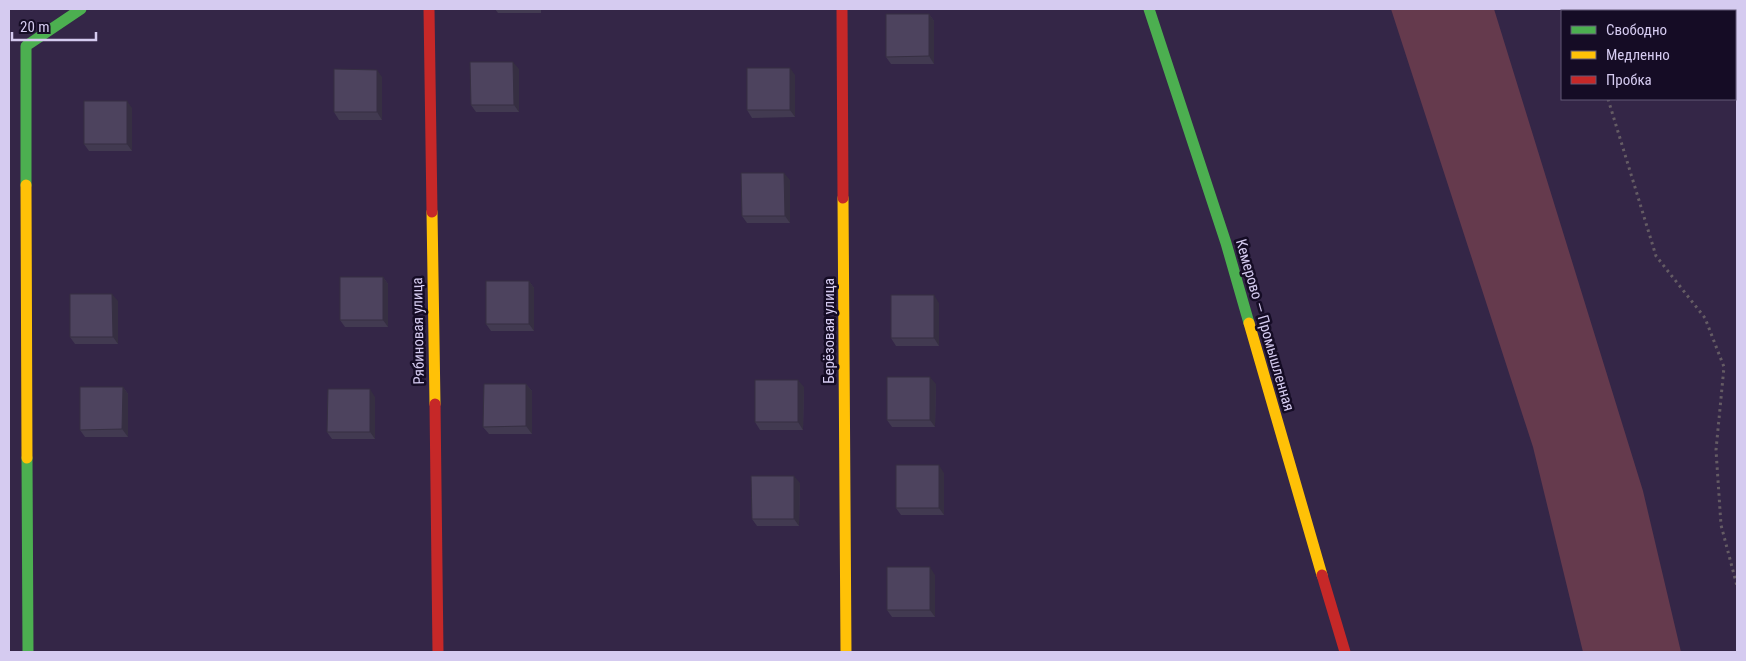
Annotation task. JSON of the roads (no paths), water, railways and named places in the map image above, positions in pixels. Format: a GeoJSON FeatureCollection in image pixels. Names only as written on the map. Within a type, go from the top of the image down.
{"type":"FeatureCollection","features":[{"type":"Feature","properties":{"kind":"street"},"geometry":{"type":"LineString","coordinates":[[28,652],[26,46],[82,9]]}},
{"type":"Feature","properties":{"kind":"street","name":"Рябиновая улица"},"geometry":{"type":"LineString","coordinates":[[430,9],[438,652]]}},
{"type":"Feature","properties":{"kind":"street","name":"Берёзовая улица"},"geometry":{"type":"LineString","coordinates":[[842,9],[846,652]]}},
{"type":"Feature","properties":{"kind":"street","name":"Кемерово — Промышленная"},"geometry":{"type":"LineString","coordinates":[[1149,9],[1226,243],[1345,652]]}}]}
